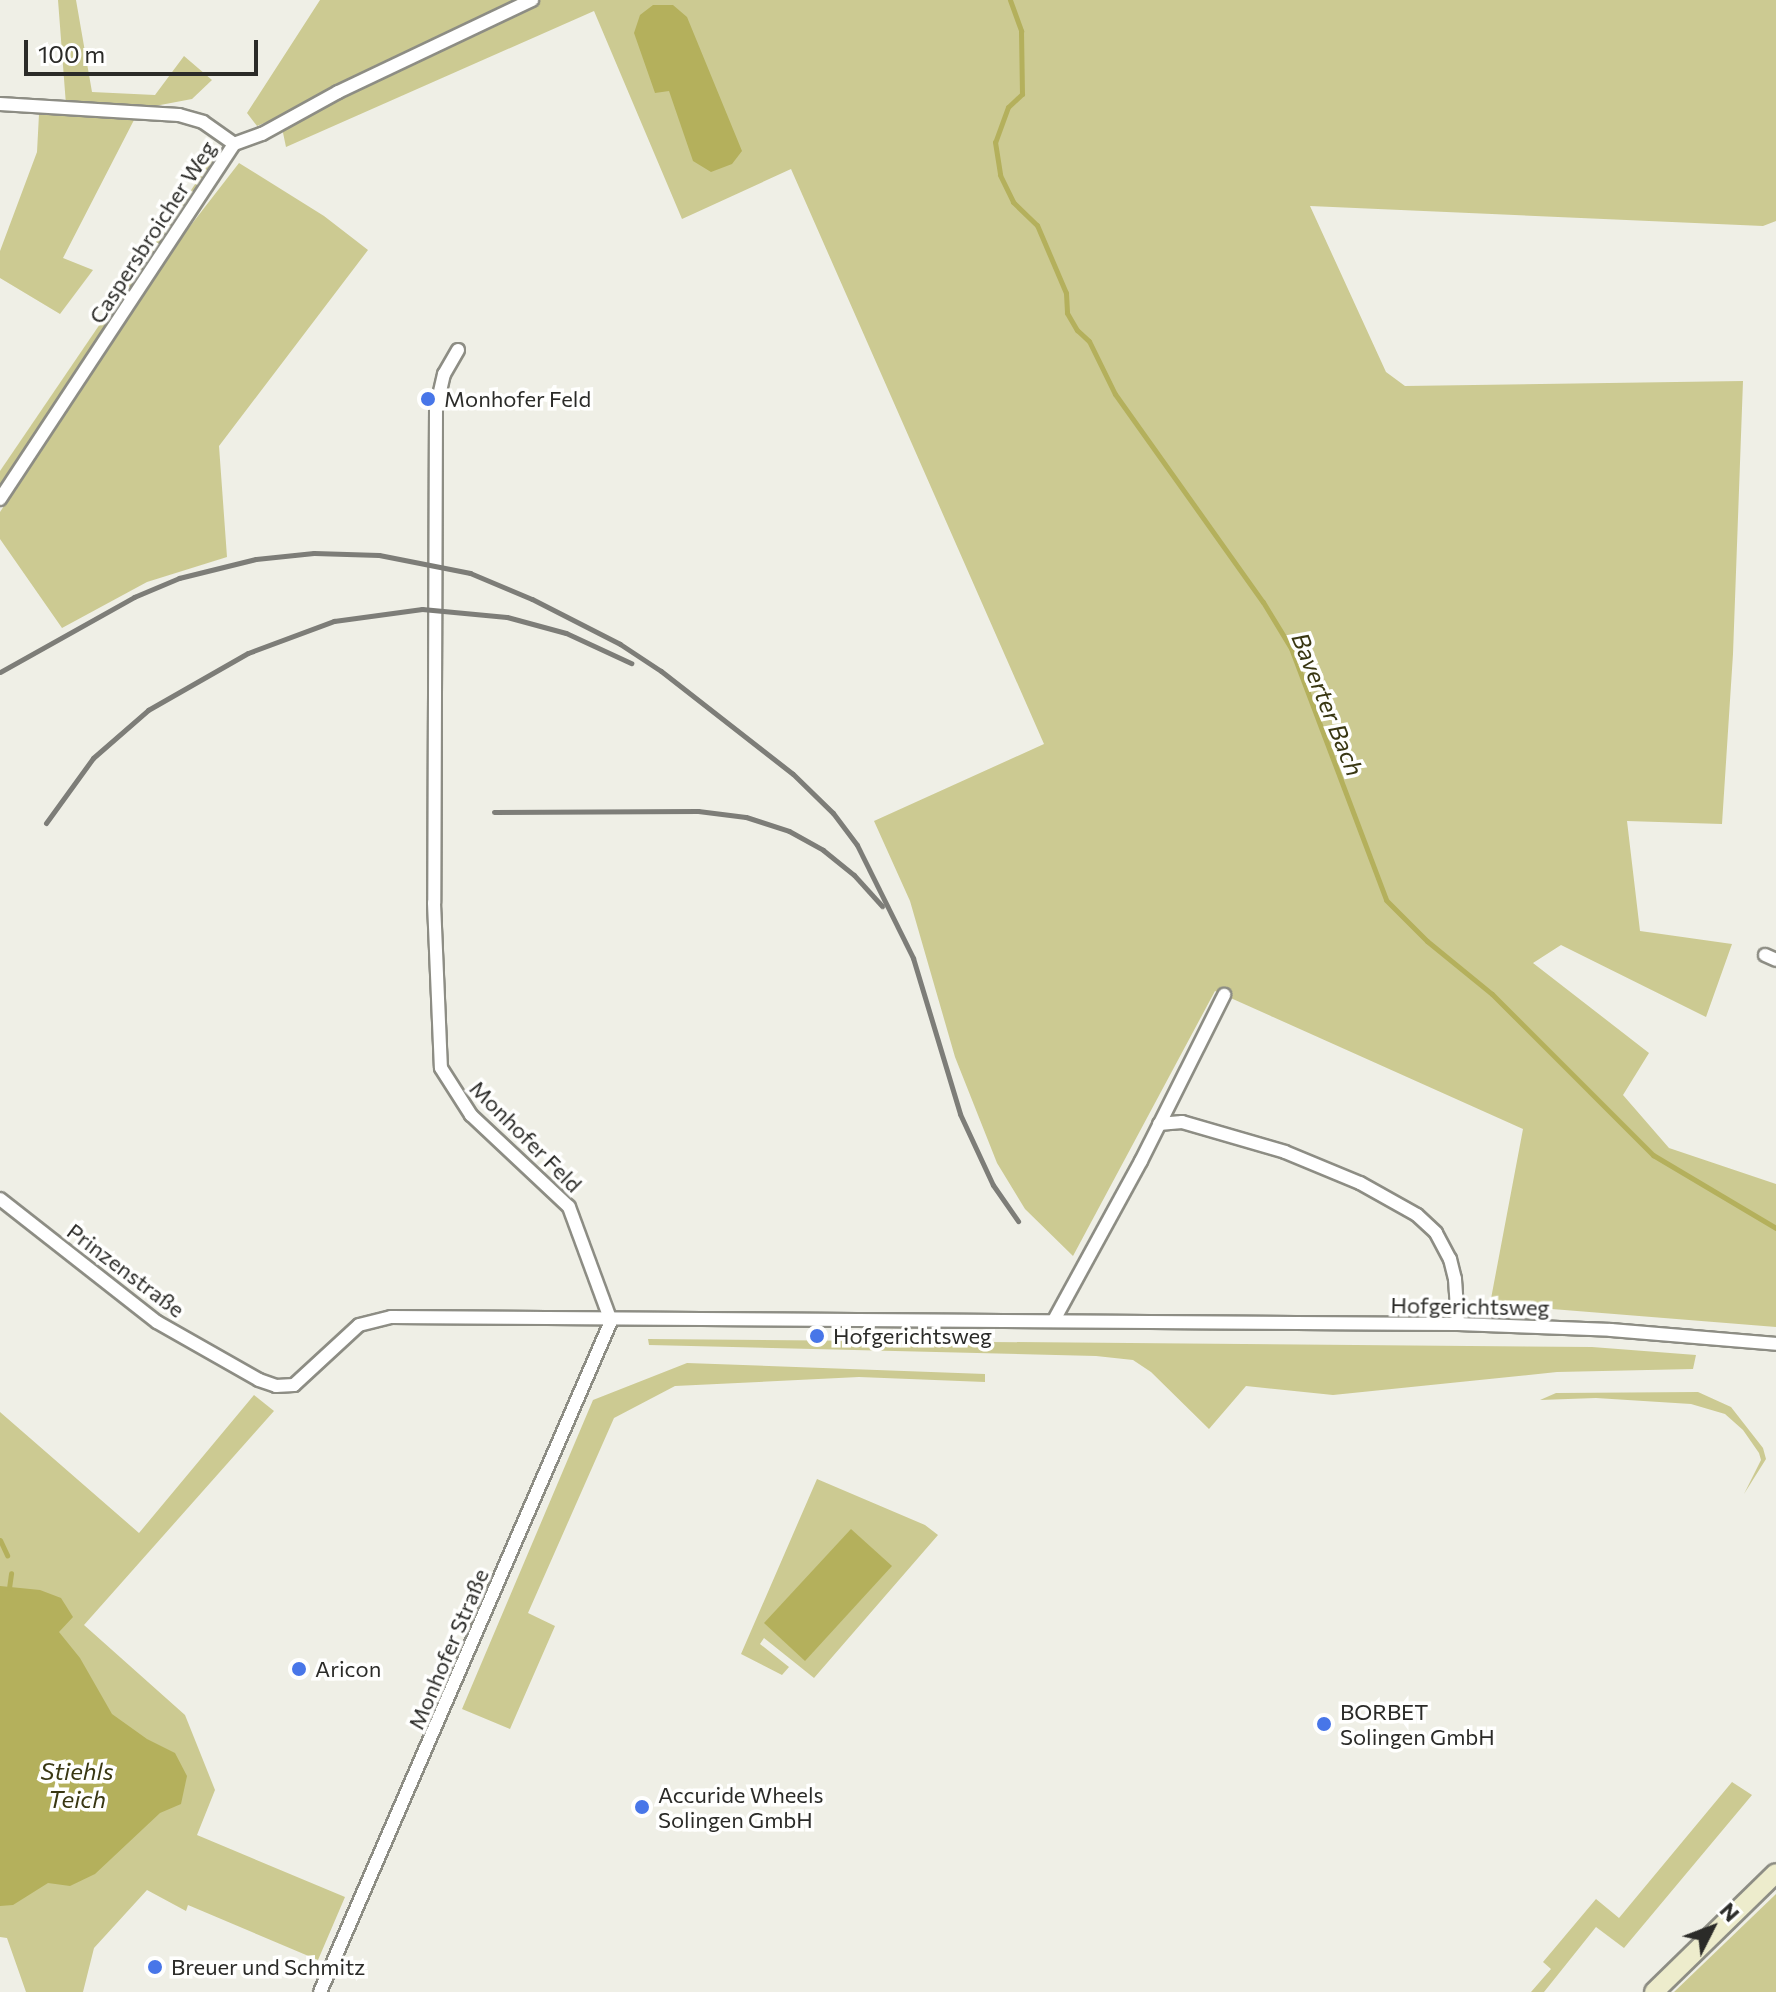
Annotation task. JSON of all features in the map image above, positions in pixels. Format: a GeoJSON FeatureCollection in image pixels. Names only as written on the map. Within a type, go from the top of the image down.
{"type":"FeatureCollection","features":[{"type":"Feature","properties":{"kind":"main road"},"geometry":{"type":"LineString","coordinates":[[1654,1992],[1776,1873]]}},
{"type":"Feature","properties":{"kind":"street","name":"Caspersbroicher Weg"},"geometry":{"type":"LineString","coordinates":[[0,499],[234,144],[262,134],[338,92],[532,0]]}},
{"type":"Feature","properties":{"kind":"street"},"geometry":{"type":"LineString","coordinates":[[0,104],[179,115],[203,122],[234,144]]}},
{"type":"Feature","properties":{"kind":"street","name":"Monhofer Feld"},"geometry":{"type":"LineString","coordinates":[[458,350],[444,374],[436,408],[434,903],[441,1068],[471,1115],[569,1207],[611,1321]]}},
{"type":"Feature","properties":{"kind":"street"},"geometry":{"type":"LineString","coordinates":[[1054,1320],[1224,995]]}},
{"type":"Feature","properties":{"kind":"street"},"geometry":{"type":"LineString","coordinates":[[1159,1124],[1182,1122],[1285,1152],[1360,1183],[1410,1210],[1431,1227],[1447,1251],[1455,1279],[1458,1324]]}},
{"type":"Feature","properties":{"kind":"street","name":"Prinzenstraße"},"geometry":{"type":"LineString","coordinates":[[0,1199],[157,1322],[259,1380],[276,1386]]}},
{"type":"Feature","properties":{"kind":"street","name":"Hofgerichtsweg"},"geometry":{"type":"LineString","coordinates":[[276,1386],[294,1385],[342,1338],[359,1325],[378,1319],[517,1317],[611,1321],[1054,1320],[1458,1324],[1611,1330],[1776,1344]]}},
{"type":"Feature","properties":{"kind":"street","name":"Monhofer Straße"},"geometry":{"type":"LineString","coordinates":[[320,1992],[611,1321]]}},
{"type":"Feature","properties":{"kind":"shaded area"},"geometry":{"type":"Polygon","coordinates":[[[58,0],[76,0],[92,92],[155,95],[184,56],[212,80],[192,99],[155,106],[66,105],[58,0]]]}},
{"type":"Feature","properties":{"kind":"shaded area"},"geometry":{"type":"Polygon","coordinates":[[[320,0],[1776,0],[1776,221],[1763,226],[1310,206],[1386,372],[1405,386],[1743,381],[1733,654],[1722,824],[1627,821],[1640,931],[1732,944],[1706,1017],[1561,945],[1533,963],[1649,1053],[1623,1095],[1669,1148],[1776,1184],[1776,1327],[1490,1304],[1523,1129],[1215,991],[1073,1256],[1025,1209],[997,1163],[955,1057],[910,901],[874,821],[1044,744],[791,169],[682,219],[594,11],[286,147],[282,128],[276,118],[257,126],[247,113],[320,0]]]}},
{"type":"Feature","properties":{"kind":"shaded area"},"geometry":{"type":"Polygon","coordinates":[[[39,114],[134,120],[63,258],[93,270],[60,314],[0,278],[0,251],[37,152],[39,114]]]}},
{"type":"Feature","properties":{"kind":"shaded area"},"geometry":{"type":"Polygon","coordinates":[[[219,149],[220,156],[0,490],[0,471],[219,149]]]}},
{"type":"Feature","properties":{"kind":"shaded area"},"geometry":{"type":"Polygon","coordinates":[[[239,163],[324,216],[368,250],[219,446],[227,557],[147,582],[62,628],[0,539],[0,512],[184,234],[239,163]]]}},
{"type":"Feature","properties":{"kind":"shaded area"},"geometry":{"type":"Polygon","coordinates":[[[648,1339],[1592,1347],[1696,1355],[1693,1369],[1557,1372],[1333,1395],[1246,1386],[1209,1429],[1151,1372],[1133,1360],[1096,1356],[649,1345],[648,1339]]]}},
{"type":"Feature","properties":{"kind":"shaded area"},"geometry":{"type":"Polygon","coordinates":[[[687,1363],[985,1374],[985,1382],[859,1377],[675,1386],[614,1418],[528,1613],[555,1626],[510,1729],[462,1709],[593,1400],[687,1363]]]}},
{"type":"Feature","properties":{"kind":"shaded area"},"geometry":{"type":"Polygon","coordinates":[[[1698,1392],[1731,1407],[1763,1448],[1766,1459],[1744,1494],[1761,1460],[1743,1430],[1725,1414],[1691,1404],[1596,1398],[1540,1400],[1556,1393],[1698,1392]]]}},
{"type":"Feature","properties":{"kind":"shaded area"},"geometry":{"type":"Polygon","coordinates":[[[254,1395],[274,1411],[84,1625],[185,1715],[215,1790],[197,1835],[345,1897],[318,1960],[188,1905],[186,1911],[147,1890],[94,1948],[83,1992],[26,1992],[7,1938],[0,1937],[0,1412],[139,1533],[254,1395]]]}},
{"type":"Feature","properties":{"kind":"shaded area"},"geometry":{"type":"Polygon","coordinates":[[[817,1479],[925,1525],[938,1535],[814,1678],[764,1638],[760,1644],[789,1667],[782,1675],[741,1654],[817,1479]]]}},
{"type":"Feature","properties":{"kind":"shaded area"},"geometry":{"type":"Polygon","coordinates":[[[1732,1782],[1752,1795],[1624,1948],[1596,1927],[1544,1992],[1531,1992],[1551,1969],[1543,1962],[1596,1899],[1619,1918],[1732,1782]]]}},
{"type":"Feature","properties":{"kind":"shaded area"},"geometry":{"type":"Polygon","coordinates":[[[1776,1894],[1776,1992],[1674,1992],[1776,1894]]]}},
{"type":"Feature","properties":{"kind":"water"},"geometry":{"type":"Polygon","coordinates":[[[653,5],[673,5],[687,17],[742,151],[732,164],[711,172],[693,161],[669,91],[655,93],[634,33],[640,15],[653,5]]]}},
{"type":"Feature","properties":{"kind":"water"},"geometry":{"type":"Polygon","coordinates":[[[851,1529],[892,1566],[805,1661],[764,1623],[851,1529]]]}},
{"type":"Feature","properties":{"kind":"water","name":"Stiehls Teich"},"geometry":{"type":"Polygon","coordinates":[[[0,1586],[40,1590],[61,1598],[73,1617],[59,1632],[80,1658],[112,1714],[147,1739],[175,1753],[187,1776],[181,1804],[160,1813],[95,1874],[70,1886],[48,1883],[13,1905],[0,1906],[0,1586]]]}},
{"type":"Feature","properties":{"kind":"waterway","name":"Baverter Bach"},"geometry":{"type":"LineString","coordinates":[[1010,0],[1021,31],[1022,94],[1008,107],[995,142],[1000,175],[1013,202],[1037,225],[1066,293],[1067,313],[1077,330],[1089,341],[1115,394],[1263,602],[1291,648],[1386,900],[1427,941],[1492,994],[1653,1155],[1776,1228]]}},
{"type":"Feature","properties":{"kind":"waterway"},"geometry":{"type":"LineString","coordinates":[[0,1540],[7,1555]]}},
{"type":"Feature","properties":{"kind":"waterway"},"geometry":{"type":"LineString","coordinates":[[9,1588],[11,1573]]}},
{"type":"Feature","properties":{"kind":"railway"},"geometry":{"type":"LineString","coordinates":[[0,672],[134,597],[179,578],[256,559],[314,553],[379,555],[470,573],[532,599],[620,644],[661,671],[793,774],[833,813],[857,845],[913,958],[960,1114],[993,1185],[1018,1221]]}},
{"type":"Feature","properties":{"kind":"railway"},"geometry":{"type":"LineString","coordinates":[[46,823],[93,758],[148,710],[248,653],[334,621],[422,609],[507,617],[566,633],[631,663]]}},
{"type":"Feature","properties":{"kind":"railway"},"geometry":{"type":"LineString","coordinates":[[494,812],[698,811],[746,817],[789,831],[823,850],[854,875],[882,906]]}},
{"type":"Feature","properties":{"kind":"place","name":"Monhofer Feld"},"geometry":{"type":"Point","coordinates":[428,399]}},
{"type":"Feature","properties":{"kind":"place","name":"Hofgerichtsweg"},"geometry":{"type":"Point","coordinates":[817,1336]}},
{"type":"Feature","properties":{"kind":"place","name":"Aricon"},"geometry":{"type":"Point","coordinates":[299,1669]}},
{"type":"Feature","properties":{"kind":"place","name":"BORBET Solingen GmbH"},"geometry":{"type":"Point","coordinates":[1324,1724]}},
{"type":"Feature","properties":{"kind":"place","name":"Accuride Wheels Solingen GmbH"},"geometry":{"type":"Point","coordinates":[642,1807]}},
{"type":"Feature","properties":{"kind":"place","name":"Breuer und Schmitz"},"geometry":{"type":"Point","coordinates":[155,1967]}}]}
